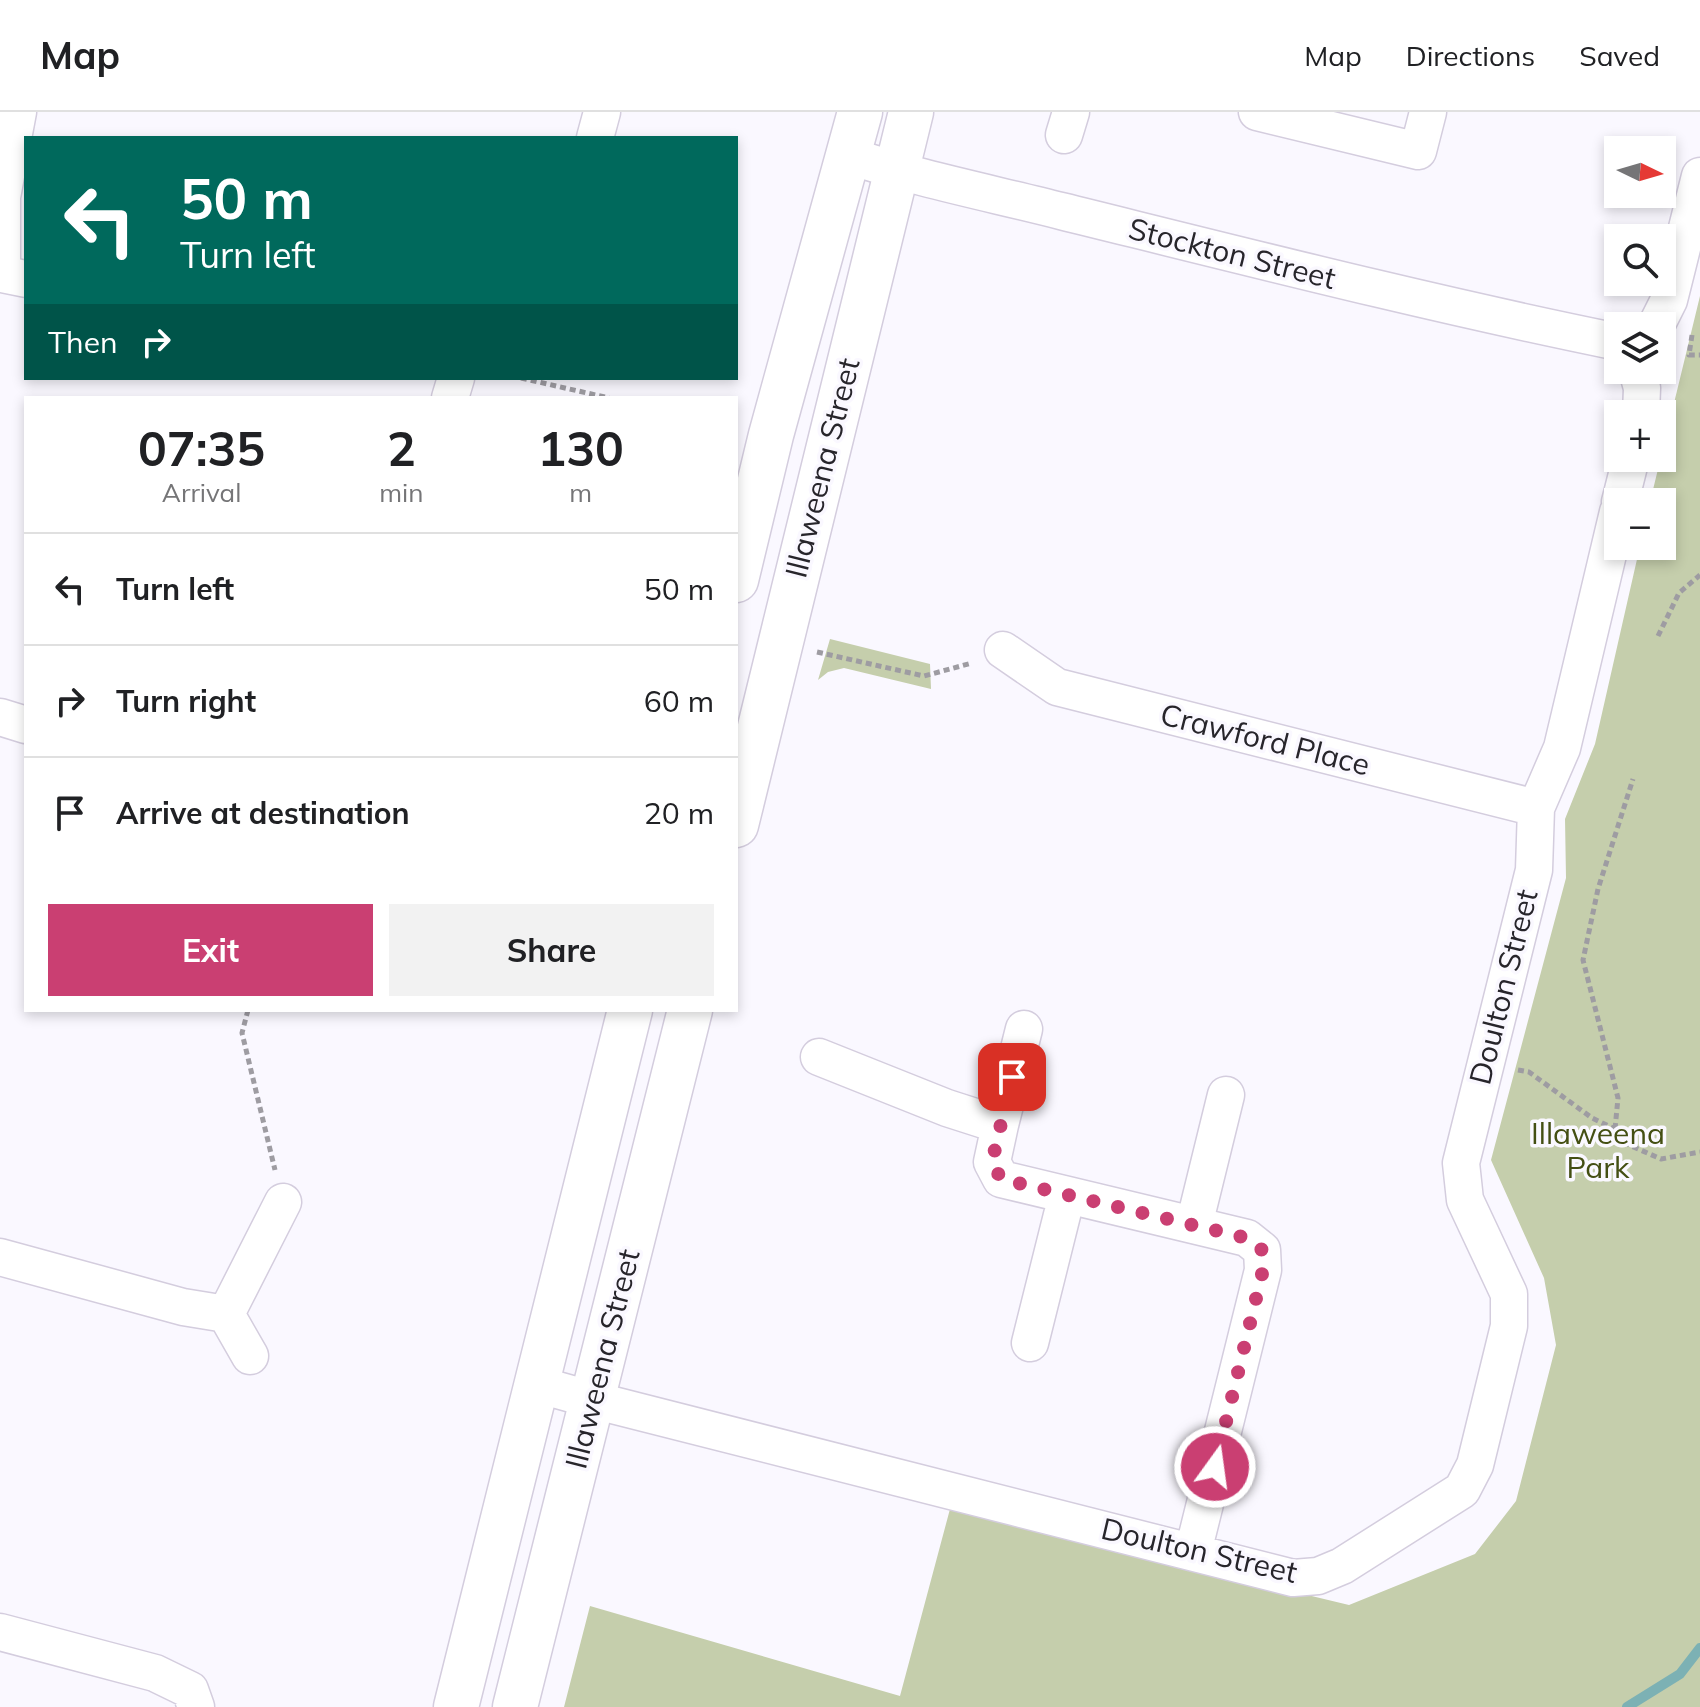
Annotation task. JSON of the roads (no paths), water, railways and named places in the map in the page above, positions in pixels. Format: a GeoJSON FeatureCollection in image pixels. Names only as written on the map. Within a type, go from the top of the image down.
{"type":"FeatureCollection","features":[{"type":"Feature","properties":{"kind":"main road","name":"Illaweena Street"},"geometry":{"type":"LineString","coordinates":[[738,572],[771,435],[860,112]]}},
{"type":"Feature","properties":{"kind":"main road","name":"Illaweena Street"},"geometry":{"type":"LineString","coordinates":[[738,817],[911,112]]}},
{"type":"Feature","properties":{"kind":"main road","name":"Illaweena Street"},"geometry":{"type":"LineString","coordinates":[[456,1707],[629,1012]]}},
{"type":"Feature","properties":{"kind":"main road","name":"Illaweena Street"},"geometry":{"type":"LineString","coordinates":[[515,1707],[690,1012]]}},
{"type":"Feature","properties":{"kind":"street"},"geometry":{"type":"LineString","coordinates":[[18,112],[2,197],[2,274],[24,279]]}},
{"type":"Feature","properties":{"kind":"street"},"geometry":{"type":"LineString","coordinates":[[596,136],[602,112]]}},
{"type":"Feature","properties":{"kind":"street"},"geometry":{"type":"LineString","coordinates":[[1257,112],[1418,151],[1428,112]]}},
{"type":"Feature","properties":{"kind":"street","name":"Stockton Street"},"geometry":{"type":"LineString","coordinates":[[850,156],[896,172],[1468,312],[1604,339]]}},
{"type":"Feature","properties":{"kind":"street"},"geometry":{"type":"LineString","coordinates":[[1663,312],[1669,300],[1700,176]]}},
{"type":"Feature","properties":{"kind":"street","name":"Doulton Street"},"geometry":{"type":"LineString","coordinates":[[536,1384],[1293,1578],[1318,1576],[1342,1566],[1462,1490],[1475,1465],[1509,1326],[1509,1294],[1465,1200],[1461,1163],[1534,870],[1536,808],[1562,748],[1607,560]]}},
{"type":"Feature","properties":{"kind":"street","name":"Crawford Place"},"geometry":{"type":"LineString","coordinates":[[1003,650],[1057,687],[1536,808]]}},
{"type":"Feature","properties":{"kind":"street"},"geometry":{"type":"LineString","coordinates":[[0,717],[24,724]]}},
{"type":"Feature","properties":{"kind":"street"},"geometry":{"type":"LineString","coordinates":[[1024,1029],[992,1162],[1001,1179],[1247,1238],[1262,1250],[1263,1270],[1193,1552]]}},
{"type":"Feature","properties":{"kind":"street"},"geometry":{"type":"LineString","coordinates":[[819,1057],[947,1108],[1000,1125]]}},
{"type":"Feature","properties":{"kind":"street"},"geometry":{"type":"LineString","coordinates":[[1194,1225],[1226,1095]]}},
{"type":"Feature","properties":{"kind":"street"},"geometry":{"type":"LineString","coordinates":[[1030,1343],[1067,1195]]}},
{"type":"Feature","properties":{"kind":"street"},"geometry":{"type":"LineString","coordinates":[[226,1314],[283,1202]]}},
{"type":"Feature","properties":{"kind":"street"},"geometry":{"type":"LineString","coordinates":[[0,1257],[183,1307],[226,1314]]}},
{"type":"Feature","properties":{"kind":"street"},"geometry":{"type":"LineString","coordinates":[[226,1314],[250,1356]]}},
{"type":"Feature","properties":{"kind":"street"},"geometry":{"type":"LineString","coordinates":[[0,1632],[155,1673],[190,1690],[196,1707]]}},
{"type":"Feature","properties":{"kind":"waterway"},"geometry":{"type":"LineString","coordinates":[[1627,1707],[1680,1674],[1700,1648]]}},
{"type":"Feature","properties":{"kind":"park label","name":"Illaweena Park"},"geometry":{"type":"Point","coordinates":[1598,1151]}}]}
